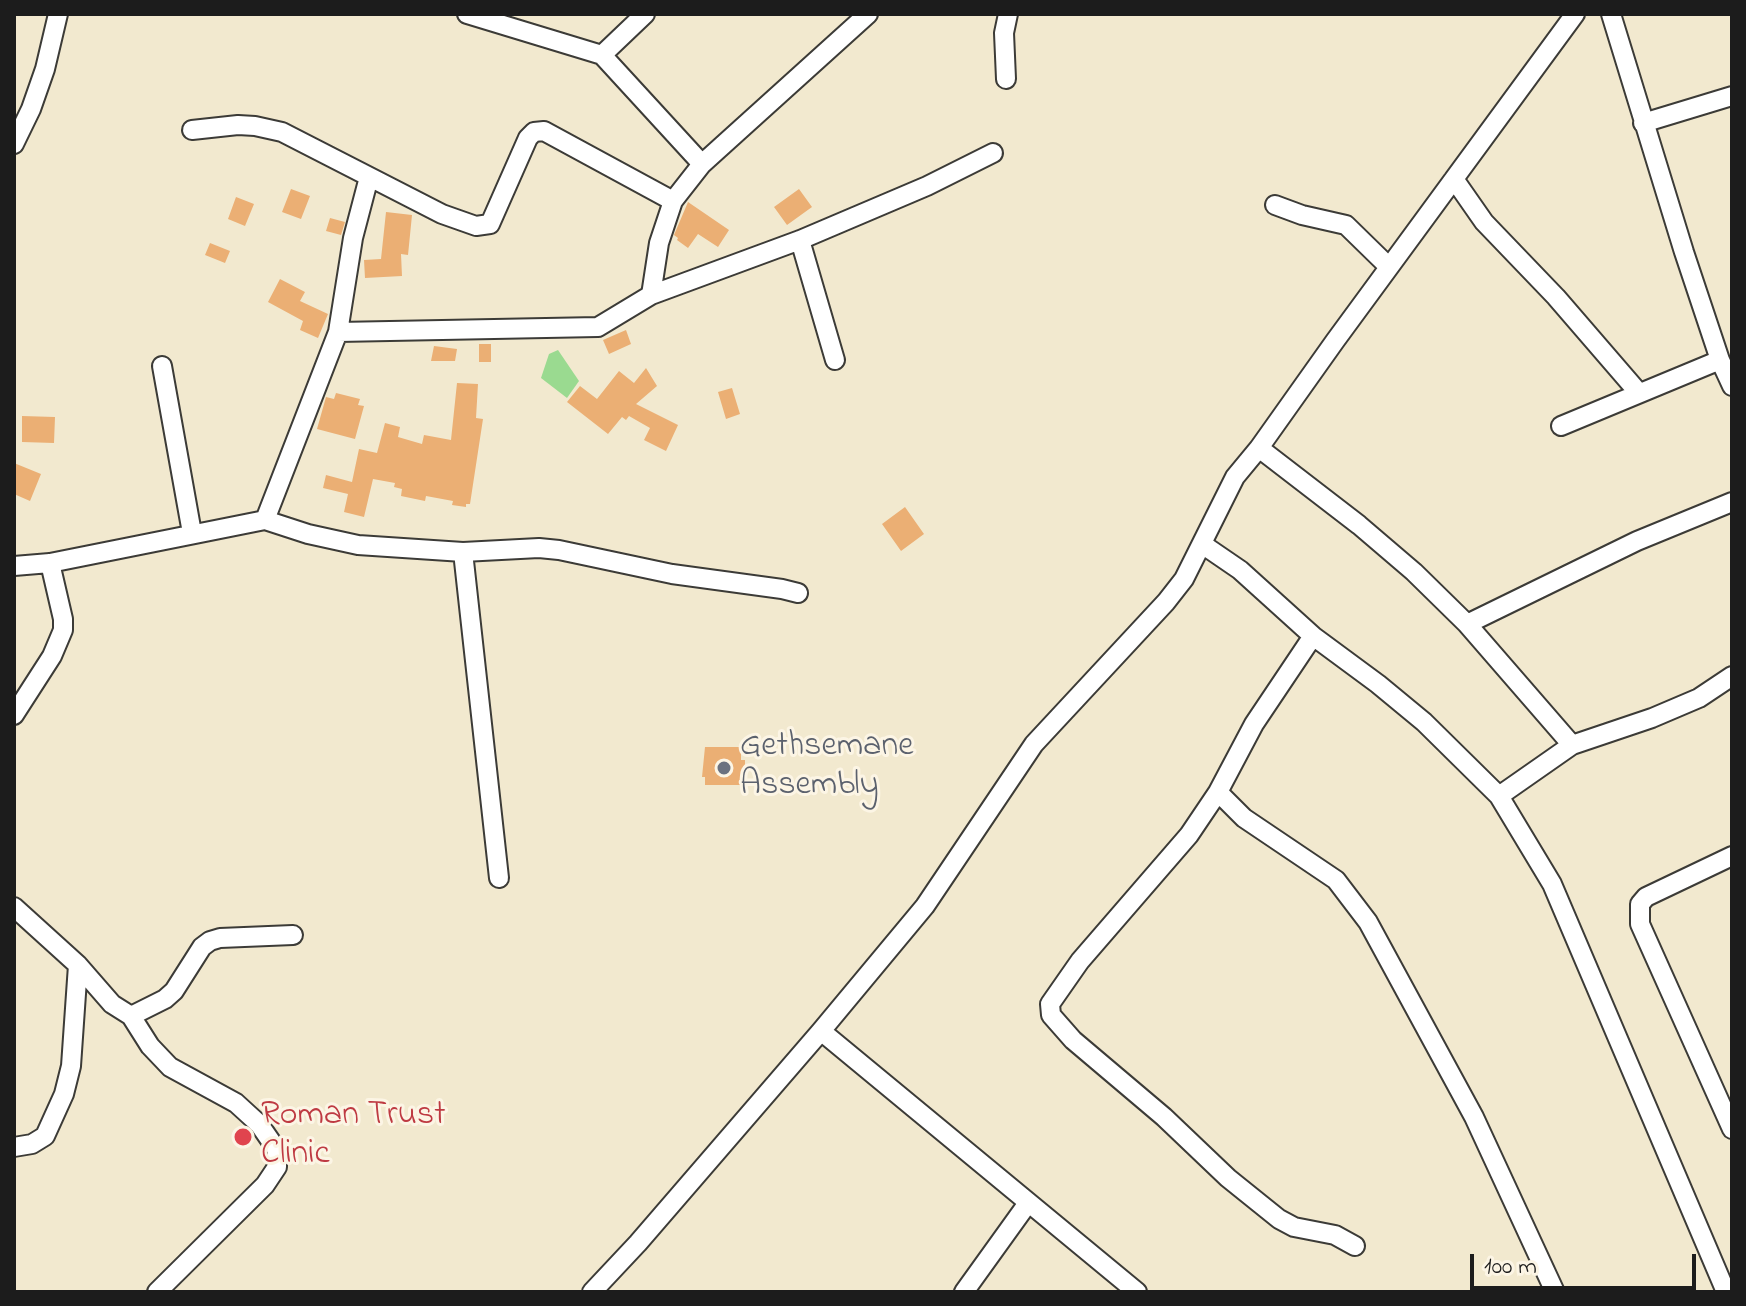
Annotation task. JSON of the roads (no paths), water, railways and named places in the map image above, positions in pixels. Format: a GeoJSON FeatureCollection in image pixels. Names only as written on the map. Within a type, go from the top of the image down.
{"type":"FeatureCollection","features":[{"type":"Feature","properties":{"kind":"street"},"geometry":{"type":"LineString","coordinates":[[14,144],[45,69],[58,14]]}},
{"type":"Feature","properties":{"kind":"street"},"geometry":{"type":"LineString","coordinates":[[467,14],[602,55],[702,164]]}},
{"type":"Feature","properties":{"kind":"street"},"geometry":{"type":"LineString","coordinates":[[602,55],[645,14]]}},
{"type":"Feature","properties":{"kind":"street"},"geometry":{"type":"LineString","coordinates":[[651,295],[659,243],[673,201],[702,164],[868,14]]}},
{"type":"Feature","properties":{"kind":"street"},"geometry":{"type":"LineString","coordinates":[[1006,79],[1004,33],[1008,14]]}},
{"type":"Feature","properties":{"kind":"street"},"geometry":{"type":"LineString","coordinates":[[592,1292],[821,1031],[925,906],[1034,744],[1184,579],[1235,477],[1575,14]]}},
{"type":"Feature","properties":{"kind":"street"},"geometry":{"type":"LineString","coordinates":[[1611,14],[1720,360],[1732,386]]}},
{"type":"Feature","properties":{"kind":"street"},"geometry":{"type":"LineString","coordinates":[[1643,123],[1732,96]]}},
{"type":"Feature","properties":{"kind":"street"},"geometry":{"type":"LineString","coordinates":[[192,130],[238,125],[282,132],[442,214],[476,226],[490,224],[528,138],[534,132],[544,131],[673,201]]}},
{"type":"Feature","properties":{"kind":"street"},"geometry":{"type":"LineString","coordinates":[[338,332],[589,329],[608,322],[651,295],[800,240],[915,191],[993,153]]}},
{"type":"Feature","properties":{"kind":"street"},"geometry":{"type":"LineString","coordinates":[[265,520],[338,332],[353,238],[369,177]]}},
{"type":"Feature","properties":{"kind":"street"},"geometry":{"type":"LineString","coordinates":[[1454,179],[1484,222],[1556,297],[1638,392]]}},
{"type":"Feature","properties":{"kind":"street"},"geometry":{"type":"LineString","coordinates":[[1275,205],[1346,225],[1389,267]]}},
{"type":"Feature","properties":{"kind":"street"},"geometry":{"type":"LineString","coordinates":[[800,240],[835,360]]}},
{"type":"Feature","properties":{"kind":"street"},"geometry":{"type":"LineString","coordinates":[[1561,426],[1720,360]]}},
{"type":"Feature","properties":{"kind":"street"},"geometry":{"type":"LineString","coordinates":[[162,366],[192,533]]}},
{"type":"Feature","properties":{"kind":"street"},"geometry":{"type":"LineString","coordinates":[[1259,448],[1414,572],[1467,624],[1572,745]]}},
{"type":"Feature","properties":{"kind":"street"},"geometry":{"type":"LineString","coordinates":[[1467,624],[1637,541],[1732,502]]}},
{"type":"Feature","properties":{"kind":"street"},"geometry":{"type":"LineString","coordinates":[[14,566],[50,563],[265,520],[358,545],[463,552],[539,548],[559,550],[672,574],[798,593]]}},
{"type":"Feature","properties":{"kind":"street"},"geometry":{"type":"LineString","coordinates":[[1202,544],[1248,576],[1313,636],[1424,722],[1499,796],[1552,884],[1726,1292]]}},
{"type":"Feature","properties":{"kind":"street"},"geometry":{"type":"LineString","coordinates":[[463,552],[499,878]]}},
{"type":"Feature","properties":{"kind":"street"},"geometry":{"type":"LineString","coordinates":[[14,715],[52,656],[63,630],[50,563]]}},
{"type":"Feature","properties":{"kind":"street"},"geometry":{"type":"LineString","coordinates":[[1313,636],[1254,724],[1218,792],[1189,835],[1055,993],[1050,1004],[1051,1015],[1073,1040],[1164,1117],[1228,1178],[1279,1219],[1294,1227],[1335,1235],[1355,1246]]}},
{"type":"Feature","properties":{"kind":"street"},"geometry":{"type":"LineString","coordinates":[[1499,796],[1572,745],[1652,718],[1699,698],[1732,676]]}},
{"type":"Feature","properties":{"kind":"street"},"geometry":{"type":"LineString","coordinates":[[1218,792],[1244,818],[1336,880],[1368,922],[1474,1117],[1555,1292]]}},
{"type":"Feature","properties":{"kind":"street"},"geometry":{"type":"LineString","coordinates":[[1732,856],[1646,897],[1640,904],[1640,924],[1644,934],[1732,1129]]}},
{"type":"Feature","properties":{"kind":"street"},"geometry":{"type":"LineString","coordinates":[[14,907],[78,965],[103,995],[131,1016],[150,1046],[170,1067],[236,1103],[259,1124],[277,1150],[277,1167],[265,1185],[157,1292]]}},
{"type":"Feature","properties":{"kind":"street"},"geometry":{"type":"LineString","coordinates":[[131,1016],[174,991],[202,947],[210,941],[293,935]]}},
{"type":"Feature","properties":{"kind":"street"},"geometry":{"type":"LineString","coordinates":[[14,1147],[39,1141],[45,1136],[64,1094],[71,1066],[78,965]]}},
{"type":"Feature","properties":{"kind":"street"},"geometry":{"type":"LineString","coordinates":[[821,1031],[1137,1292]]}},
{"type":"Feature","properties":{"kind":"street"},"geometry":{"type":"LineString","coordinates":[[964,1292],[1028,1203]]}},
{"type":"Feature","properties":{"kind":"place","name":"Gethsemane Assembly"},"geometry":{"type":"Point","coordinates":[724,768]}},
{"type":"Feature","properties":{"kind":"place","name":"Roman Trust Clinic"},"geometry":{"type":"Point","coordinates":[243,1137]}}]}
